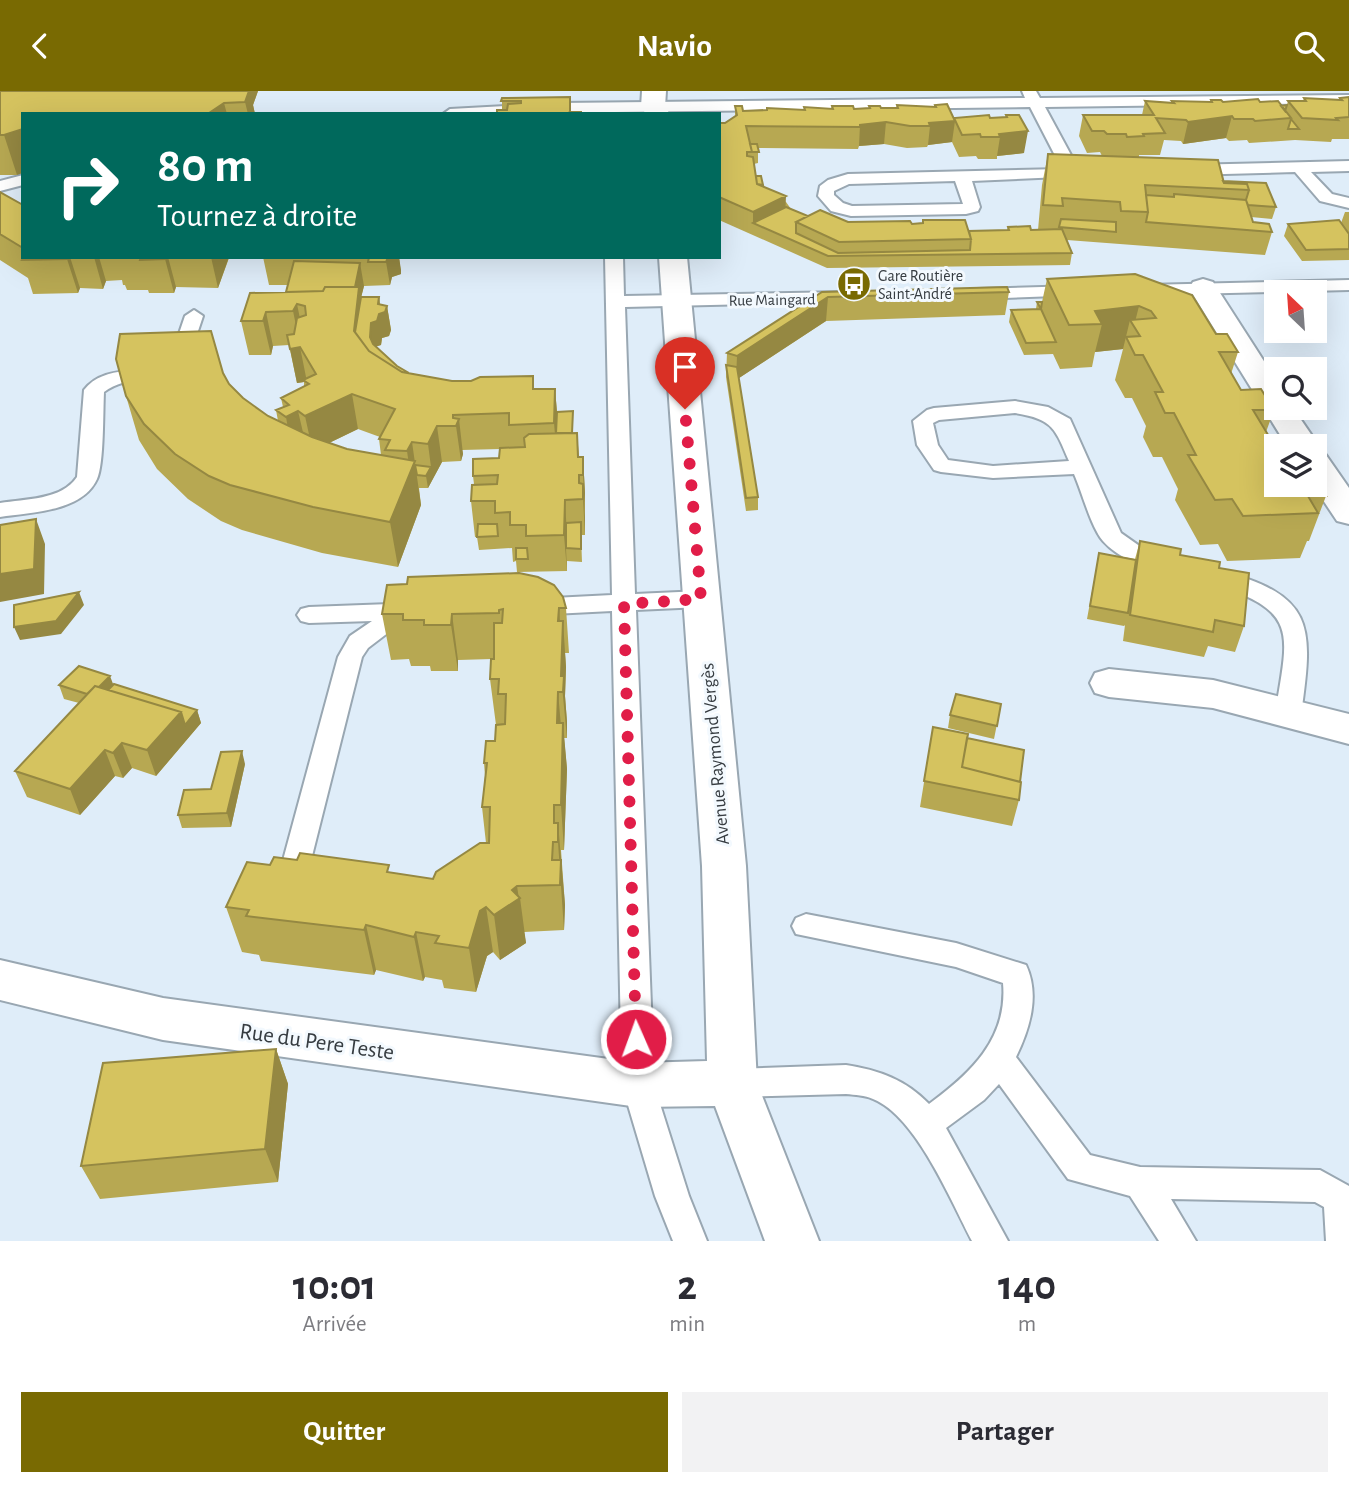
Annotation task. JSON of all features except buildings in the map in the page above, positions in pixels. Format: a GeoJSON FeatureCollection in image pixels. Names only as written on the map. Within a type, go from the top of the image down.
{"type":"FeatureCollection","features":[{"type":"Feature","properties":{"kind":"street","name":"Avenue Raymond Vergès"},"geometry":{"type":"LineString","coordinates":[[673,259],[724,866],[732,1083],[769,1187],[792,1241]]}},
{"type":"Feature","properties":{"kind":"street"},"geometry":{"type":"LineString","coordinates":[[1203,288],[1264,387]]}},
{"type":"Feature","properties":{"kind":"street"},"geometry":{"type":"LineString","coordinates":[[1327,481],[1349,513]]}},
{"type":"Feature","properties":{"kind":"street"},"geometry":{"type":"LineString","coordinates":[[1108,683],[1213,694],[1349,729]]}},
{"type":"Feature","properties":{"kind":"street","name":"Rue du Pere Teste"},"geometry":{"type":"LineString","coordinates":[[0,980],[163,1019],[638,1085],[732,1083]]}},
{"type":"Feature","properties":{"kind":"lane"},"geometry":{"type":"LineString","coordinates":[[538,95],[547,98],[655,104],[1032,97],[1349,99]]}},
{"type":"Feature","properties":{"kind":"lane"},"geometry":{"type":"LineString","coordinates":[[1032,97],[1072,173]]}},
{"type":"Feature","properties":{"kind":"lane"},"geometry":{"type":"LineString","coordinates":[[459,112],[609,102]]}},
{"type":"Feature","properties":{"kind":"lane"},"geometry":{"type":"LineString","coordinates":[[1166,171],[1349,166]]}},
{"type":"Feature","properties":{"kind":"lane"},"geometry":{"type":"LineString","coordinates":[[1300,168],[1325,198],[1333,202],[1349,203]]}},
{"type":"Feature","properties":{"kind":"lane"},"geometry":{"type":"LineString","coordinates":[[961,176],[972,207],[966,209],[851,211],[837,207],[826,196],[826,189],[834,183],[848,179],[1072,173],[1099,173]]}},
{"type":"Feature","properties":{"kind":"lane"},"geometry":{"type":"LineString","coordinates":[[0,186],[21,181]]}},
{"type":"Feature","properties":{"kind":"lane"},"geometry":{"type":"LineString","coordinates":[[614,259],[638,1085],[672,1196],[690,1241]]}},
{"type":"Feature","properties":{"kind":"lane"},"geometry":{"type":"LineString","coordinates":[[1133,290],[1349,285]]}},
{"type":"Feature","properties":{"kind":"lane"},"geometry":{"type":"LineString","coordinates":[[953,294],[1092,291]]}},
{"type":"Feature","properties":{"kind":"lane","name":"Rue Maingard"},"geometry":{"type":"LineString","coordinates":[[615,302],[870,296]]}},
{"type":"Feature","properties":{"kind":"lane"},"geometry":{"type":"LineString","coordinates":[[0,510],[59,498],[75,493],[85,485],[88,477],[94,390],[107,381],[173,368],[179,363],[194,316]]}},
{"type":"Feature","properties":{"kind":"lane"},"geometry":{"type":"LineString","coordinates":[[1080,467],[993,472],[941,466],[932,456],[923,433],[923,421],[934,414],[1015,407],[1041,411],[1063,423],[1112,537],[1141,557],[1244,584],[1278,601],[1294,619],[1297,655],[1288,714]]}},
{"type":"Feature","properties":{"kind":"lane"},"geometry":{"type":"LineString","coordinates":[[512,608],[701,599]]}},
{"type":"Feature","properties":{"kind":"lane"},"geometry":{"type":"LineString","coordinates":[[309,615],[442,610]]}},
{"type":"Feature","properties":{"kind":"lane"},"geometry":{"type":"LineString","coordinates":[[296,864],[350,657],[359,642],[400,611]]}},
{"type":"Feature","properties":{"kind":"lane"},"geometry":{"type":"LineString","coordinates":[[806,926],[956,955],[1015,974],[1020,983],[1012,1036],[1000,1060],[979,1086],[926,1124]]}},
{"type":"Feature","properties":{"kind":"lane"},"geometry":{"type":"LineString","coordinates":[[1000,1060],[1080,1168],[1140,1183],[1320,1186],[1340,1199],[1343,1241]]}},
{"type":"Feature","properties":{"kind":"lane"},"geometry":{"type":"LineString","coordinates":[[732,1083],[845,1079],[879,1086],[912,1106],[926,1124],[992,1241]]}},
{"type":"Feature","properties":{"kind":"lane"},"geometry":{"type":"LineString","coordinates":[[1140,1183],[1179,1241]]}},
{"type":"Feature","properties":{"kind":"place","name":"Gare Routière Saint-André"},"geometry":{"type":"Point","coordinates":[854,284]}},
{"type":"Feature","properties":{"kind":"route"},"geometry":{"type":"LineString","coordinates":[[636,1039],[624,604],[701,599],[685,409]]}}]}
